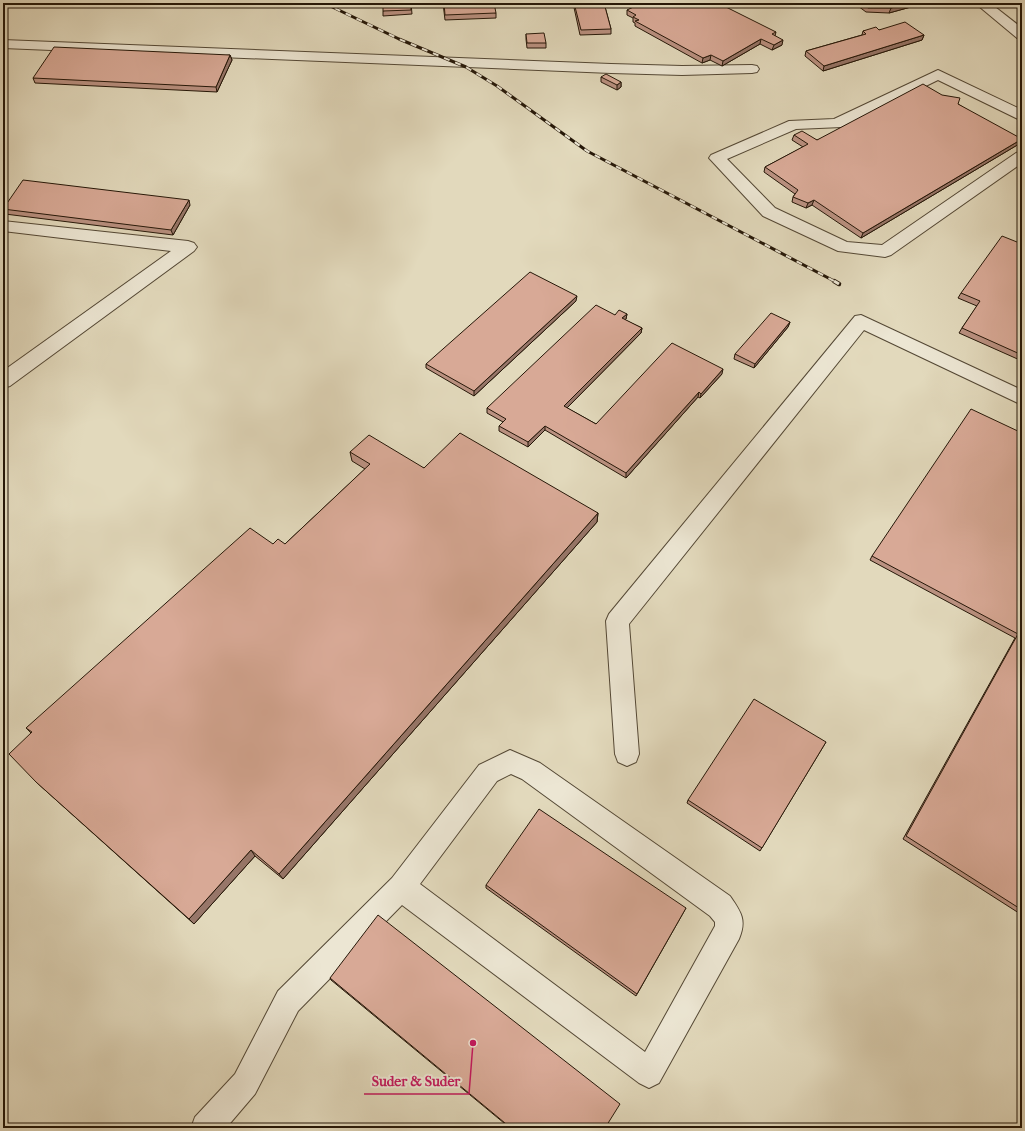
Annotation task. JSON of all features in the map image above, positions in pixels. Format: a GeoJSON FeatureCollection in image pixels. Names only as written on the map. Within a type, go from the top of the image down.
{"type":"FeatureCollection","features":[{"type":"Feature","properties":{"kind":"lane"},"geometry":{"type":"LineString","coordinates":[[982,3],[1022,35]]}},
{"type":"Feature","properties":{"kind":"lane"},"geometry":{"type":"LineString","coordinates":[[3,44],[469,62],[631,71],[702,72],[752,69]]}},
{"type":"Feature","properties":{"kind":"lane"},"geometry":{"type":"LineString","coordinates":[[1022,116],[938,74],[837,124],[794,124],[717,158],[769,212],[844,247],[885,251],[1022,156]]}},
{"type":"Feature","properties":{"kind":"lane"},"geometry":{"type":"LineString","coordinates":[[3,381],[188,247],[5,228]]}},
{"type":"Feature","properties":{"kind":"lane"},"geometry":{"type":"LineString","coordinates":[[627,754],[617,621],[861,321],[1022,398]]}},
{"type":"Feature","properties":{"kind":"lane"},"geometry":{"type":"LineString","coordinates":[[206,1128],[245,1084],[288,1001],[401,888],[488,772],[510,762],[530,771],[720,906],[730,918],[729,929],[649,1073],[401,888]]}},
{"type":"Feature","properties":{"kind":"building"},"geometry":{"type":"Polygon","coordinates":[[[383,3],[411,3],[411,10],[383,11],[383,3]]]}},
{"type":"Feature","properties":{"kind":"building"},"geometry":{"type":"Polygon","coordinates":[[[444,3],[494,3],[496,13],[445,15],[444,3]]]}},
{"type":"Feature","properties":{"kind":"building"},"geometry":{"type":"Polygon","coordinates":[[[574,3],[604,3],[611,29],[581,30],[574,3]]]}},
{"type":"Feature","properties":{"kind":"building"},"geometry":{"type":"Polygon","coordinates":[[[642,3],[718,3],[776,32],[772,34],[783,40],[774,45],[761,39],[723,61],[711,55],[703,58],[635,21],[639,20],[633,17],[636,15],[627,10],[642,3]]]}},
{"type":"Feature","properties":{"kind":"building"},"geometry":{"type":"Polygon","coordinates":[[[862,3],[910,3],[891,8],[868,8],[862,3]]]}},
{"type":"Feature","properties":{"kind":"building"},"geometry":{"type":"Polygon","coordinates":[[[905,22],[924,35],[824,66],[806,51],[866,34],[863,31],[876,27],[879,30],[905,22]]]}},
{"type":"Feature","properties":{"kind":"building"},"geometry":{"type":"Polygon","coordinates":[[[544,33],[546,43],[527,43],[526,34],[544,33]]]}},
{"type":"Feature","properties":{"kind":"building"},"geometry":{"type":"Polygon","coordinates":[[[54,47],[230,55],[216,87],[33,78],[54,47]]]}},
{"type":"Feature","properties":{"kind":"building"},"geometry":{"type":"Polygon","coordinates":[[[606,74],[621,82],[617,85],[601,77],[606,74]]]}},
{"type":"Feature","properties":{"kind":"building"},"geometry":{"type":"Polygon","coordinates":[[[923,84],[942,95],[960,98],[958,104],[1022,139],[863,233],[814,200],[808,203],[793,197],[798,190],[765,167],[808,144],[794,135],[802,131],[817,140],[923,84]]]}},
{"type":"Feature","properties":{"kind":"building"},"geometry":{"type":"Polygon","coordinates":[[[23,180],[189,200],[171,230],[3,209],[23,180]]]}},
{"type":"Feature","properties":{"kind":"building"},"geometry":{"type":"Polygon","coordinates":[[[1002,236],[1022,244],[1022,355],[962,328],[980,301],[961,293],[1002,236]]]}},
{"type":"Feature","properties":{"kind":"building"},"geometry":{"type":"Polygon","coordinates":[[[530,272],[577,296],[474,391],[426,364],[530,272]]]}},
{"type":"Feature","properties":{"kind":"building"},"geometry":{"type":"Polygon","coordinates":[[[596,305],[615,315],[619,310],[627,314],[622,318],[642,328],[564,406],[596,424],[672,343],[723,369],[701,394],[699,392],[626,473],[545,426],[528,442],[499,426],[506,419],[487,408],[596,305]]]}},
{"type":"Feature","properties":{"kind":"building"},"geometry":{"type":"Polygon","coordinates":[[[771,313],[790,322],[755,364],[735,354],[771,313]]]}},
{"type":"Feature","properties":{"kind":"building"},"geometry":{"type":"Polygon","coordinates":[[[971,409],[1022,433],[1022,910],[906,836],[1018,634],[872,556],[971,409]]]}},
{"type":"Feature","properties":{"kind":"building"},"geometry":{"type":"Polygon","coordinates":[[[460,433],[598,513],[279,874],[251,850],[189,919],[36,782],[9,754],[32,732],[26,728],[250,528],[273,544],[278,539],[285,544],[370,464],[350,452],[369,435],[424,468],[460,433]]]}},
{"type":"Feature","properties":{"kind":"building"},"geometry":{"type":"Polygon","coordinates":[[[754,699],[826,742],[762,848],[688,800],[754,699]]]}},
{"type":"Feature","properties":{"kind":"building"},"geometry":{"type":"Polygon","coordinates":[[[539,809],[686,908],[637,994],[486,885],[539,809]]]}},
{"type":"Feature","properties":{"kind":"building"},"geometry":{"type":"Polygon","coordinates":[[[378,915],[620,1104],[605,1128],[511,1128],[330,978],[378,915]]]}},
{"type":"Feature","properties":{"kind":"railway"},"geometry":{"type":"LineString","coordinates":[[324,3],[399,39],[466,67],[497,86],[587,151],[836,282]]}},
{"type":"Feature","properties":{"kind":"railway"},"geometry":{"type":"LineString","coordinates":[[834,281],[839,284]]}},
{"type":"Feature","properties":{"kind":"place","name":"Suder & Suder"},"geometry":{"type":"Point","coordinates":[473,1043]}}]}
